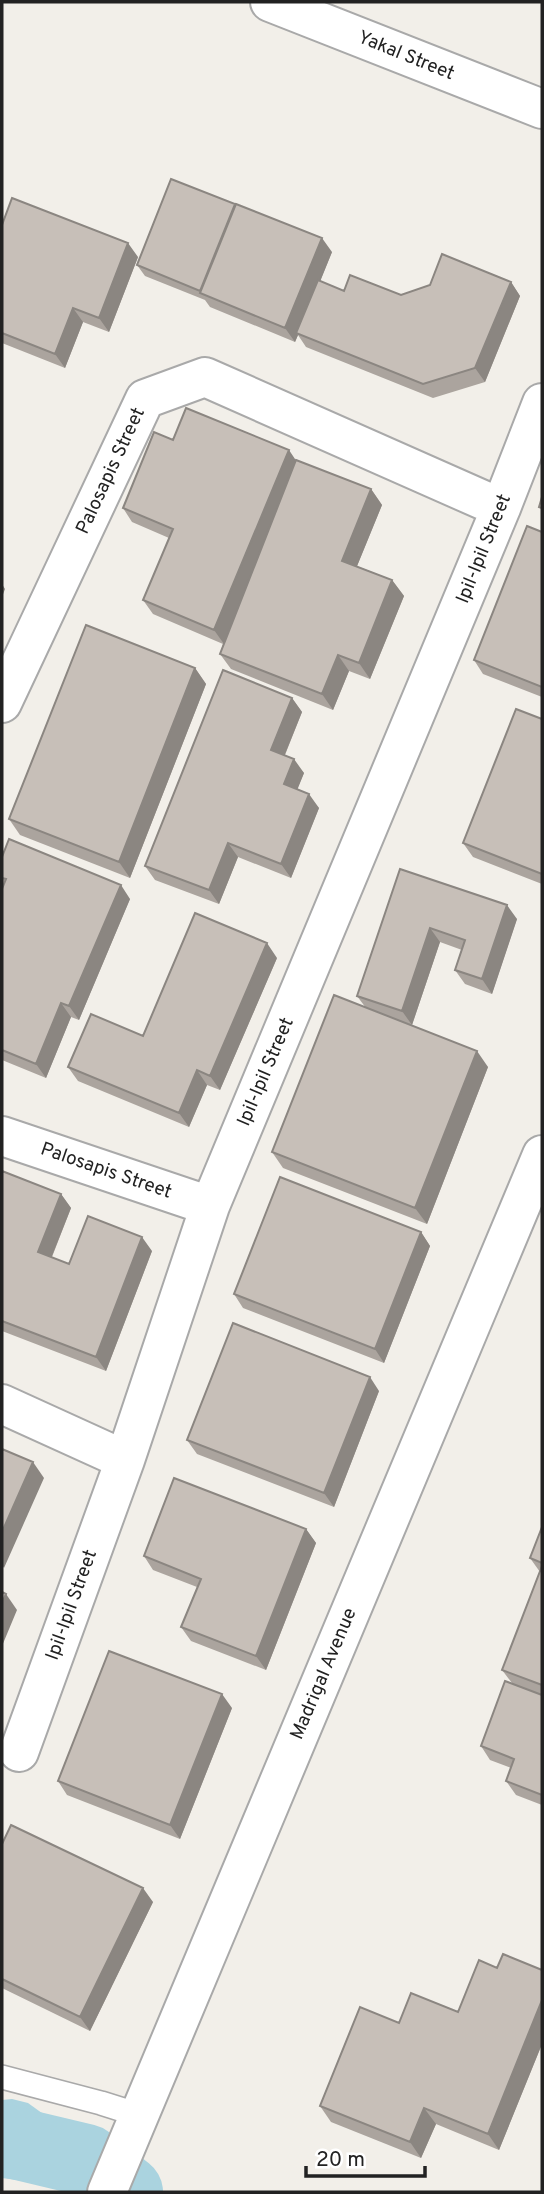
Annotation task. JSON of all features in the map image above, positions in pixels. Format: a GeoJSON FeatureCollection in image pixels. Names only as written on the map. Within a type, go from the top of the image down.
{"type":"FeatureCollection","features":[{"type":"Feature","properties":{"kind":"street","name":"Yakal Street"},"geometry":{"type":"LineString","coordinates":[[270,2],[542,109]]}},
{"type":"Feature","properties":{"kind":"street","name":"Palosapis Street"},"geometry":{"type":"LineString","coordinates":[[2,703],[145,399],[205,377],[501,508]]}},
{"type":"Feature","properties":{"kind":"street","name":"Ipil-Ipil Street"},"geometry":{"type":"LineString","coordinates":[[19,1752],[125,1460],[210,1206],[501,508],[542,403]]}},
{"type":"Feature","properties":{"kind":"street","name":"Palosapis Street"},"geometry":{"type":"LineString","coordinates":[[2,1136],[210,1206]]}},
{"type":"Feature","properties":{"kind":"street","name":"Madrigal Avenue"},"geometry":{"type":"LineString","coordinates":[[107,2192],[542,1156]]}},
{"type":"Feature","properties":{"kind":"street"},"geometry":{"type":"LineString","coordinates":[[2,1404],[125,1460]]}},
{"type":"Feature","properties":{"kind":"lane"},"geometry":{"type":"LineString","coordinates":[[2,2077],[101,2103],[135,2126]]}},
{"type":"Feature","properties":{"kind":"water"},"geometry":{"type":"Polygon","coordinates":[[[12,2099],[28,2103],[64,2129],[39,2183],[2,2178],[2,2100],[12,2099]]]}},
{"type":"Feature","properties":{"kind":"building"},"geometry":{"type":"Polygon","coordinates":[[[171,179],[235,204],[200,291],[137,265],[171,179]]]}},
{"type":"Feature","properties":{"kind":"building"},"geometry":{"type":"Polygon","coordinates":[[[12,198],[128,243],[99,318],[73,308],[55,354],[2,333],[2,225],[12,198]]]}},
{"type":"Feature","properties":{"kind":"building"},"geometry":{"type":"Polygon","coordinates":[[[236,204],[322,238],[285,328],[200,293],[236,204]]]}},
{"type":"Feature","properties":{"kind":"building"},"geometry":{"type":"Polygon","coordinates":[[[442,254],[511,282],[475,368],[423,384],[296,333],[318,280],[344,291],[350,275],[401,295],[430,285],[442,254]]]}},
{"type":"Feature","properties":{"kind":"building"},"geometry":{"type":"Polygon","coordinates":[[[186,408],[289,450],[214,630],[143,600],[173,529],[123,508],[154,432],[173,440],[186,408]]]}},
{"type":"Feature","properties":{"kind":"building"},"geometry":{"type":"Polygon","coordinates":[[[296,460],[371,489],[342,561],[392,580],[359,663],[338,655],[322,694],[220,654],[296,460]]]}},
{"type":"Feature","properties":{"kind":"building"},"geometry":{"type":"Polygon","coordinates":[[[527,526],[542,532],[542,687],[474,660],[527,526]]]}},
{"type":"Feature","properties":{"kind":"building"},"geometry":{"type":"Polygon","coordinates":[[[86,625],[195,668],[119,862],[9,819],[86,625]]]}},
{"type":"Feature","properties":{"kind":"building"},"geometry":{"type":"Polygon","coordinates":[[[223,670],[292,698],[271,750],[294,759],[284,784],[309,794],[281,864],[228,843],[209,890],[145,866],[223,670]]]}},
{"type":"Feature","properties":{"kind":"building"},"geometry":{"type":"Polygon","coordinates":[[[516,709],[542,719],[542,874],[463,843],[516,709]]]}},
{"type":"Feature","properties":{"kind":"building"},"geometry":{"type":"Polygon","coordinates":[[[9,839],[121,885],[69,1006],[61,1003],[36,1064],[2,1050],[2,889],[6,879],[2,878],[2,857],[9,839]]]}},
{"type":"Feature","properties":{"kind":"building"},"geometry":{"type":"Polygon","coordinates":[[[400,869],[507,905],[482,979],[455,970],[465,940],[430,928],[402,1011],[357,996],[400,869]]]}},
{"type":"Feature","properties":{"kind":"building"},"geometry":{"type":"Polygon","coordinates":[[[195,913],[267,943],[210,1076],[197,1070],[179,1113],[68,1067],[91,1014],[143,1036],[195,913]]]}},
{"type":"Feature","properties":{"kind":"building"},"geometry":{"type":"Polygon","coordinates":[[[334,995],[477,1051],[415,1208],[272,1152],[334,995]]]}},
{"type":"Feature","properties":{"kind":"building"},"geometry":{"type":"Polygon","coordinates":[[[2,1171],[61,1194],[38,1252],[69,1264],[88,1216],[142,1237],[96,1357],[2,1321],[2,1171]]]}},
{"type":"Feature","properties":{"kind":"building"},"geometry":{"type":"Polygon","coordinates":[[[280,1177],[421,1232],[375,1349],[234,1294],[280,1177]]]}},
{"type":"Feature","properties":{"kind":"building"},"geometry":{"type":"Polygon","coordinates":[[[233,1323],[370,1377],[324,1493],[187,1440],[233,1323]]]}},
{"type":"Feature","properties":{"kind":"building"},"geometry":{"type":"Polygon","coordinates":[[[2,1449],[33,1462],[2,1532],[2,1449]]]}},
{"type":"Feature","properties":{"kind":"building"},"geometry":{"type":"Polygon","coordinates":[[[174,1478],[306,1529],[256,1656],[181,1627],[201,1579],[144,1556],[174,1478]]]}},
{"type":"Feature","properties":{"kind":"building"},"geometry":{"type":"Polygon","coordinates":[[[542,1527],[542,1563],[530,1558],[542,1527]]]}},
{"type":"Feature","properties":{"kind":"building"},"geometry":{"type":"Polygon","coordinates":[[[542,1566],[542,1685],[502,1670],[542,1566]]]}},
{"type":"Feature","properties":{"kind":"building"},"geometry":{"type":"Polygon","coordinates":[[[109,1651],[222,1694],[170,1825],[58,1781],[109,1651]]]}},
{"type":"Feature","properties":{"kind":"building"},"geometry":{"type":"Polygon","coordinates":[[[505,1681],[542,1695],[542,1795],[506,1781],[514,1759],[481,1746],[505,1681]]]}},
{"type":"Feature","properties":{"kind":"building"},"geometry":{"type":"Polygon","coordinates":[[[11,1825],[143,1888],[80,2017],[2,1979],[2,1844],[11,1825]]]}},
{"type":"Feature","properties":{"kind":"building"},"geometry":{"type":"Polygon","coordinates":[[[503,1954],[542,1970],[542,2000],[488,2134],[424,2108],[410,2142],[320,2106],[360,2007],[399,2023],[411,1993],[458,2012],[479,1960],[497,1968],[503,1954]]]}},
{"type":"Feature","properties":{"kind":"waterway"},"geometry":{"type":"LineString","coordinates":[[2,2140],[86,2160],[127,2192]]}}]}
